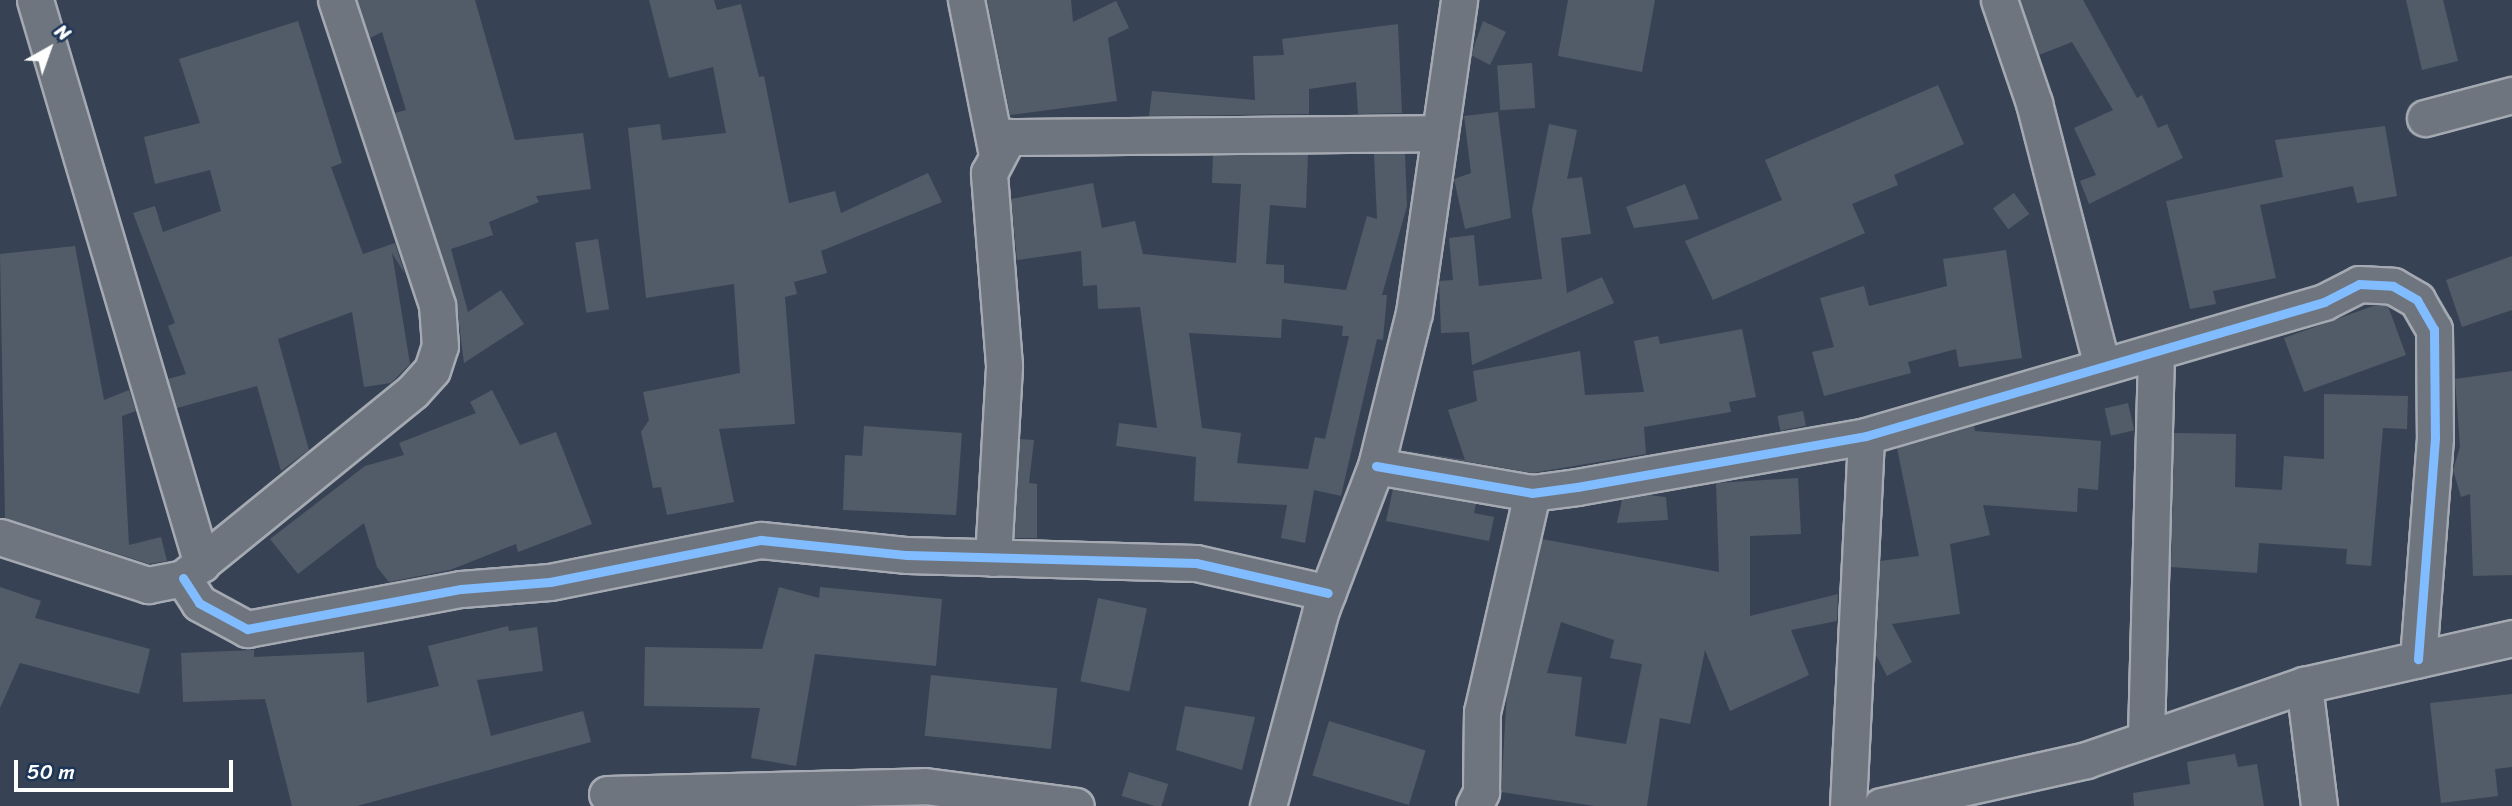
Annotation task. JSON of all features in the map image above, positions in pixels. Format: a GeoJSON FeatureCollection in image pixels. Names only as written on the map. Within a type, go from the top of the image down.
{"type":"FeatureCollection","features":[{"type":"Feature","properties":{"kind":"street"},"geometry":{"type":"LineString","coordinates":[[35,0],[193,571],[199,603],[247,629],[461,589],[550,582],[761,540],[993,558],[1196,563],[1328,593]]}},
{"type":"Feature","properties":{"kind":"street"},"geometry":{"type":"LineString","coordinates":[[0,537],[136,582],[193,571],[413,391],[440,346],[437,305],[336,0]]}},
{"type":"Feature","properties":{"kind":"street"},"geometry":{"type":"LineString","coordinates":[[965,0],[996,150]]}},
{"type":"Feature","properties":{"kind":"street"},"geometry":{"type":"LineString","coordinates":[[1268,806],[1328,593],[1376,466],[1414,313],[1459,0]]}},
{"type":"Feature","properties":{"kind":"street"},"geometry":{"type":"LineString","coordinates":[[1999,0],[2034,103],[2101,363]]}},
{"type":"Feature","properties":{"kind":"street"},"geometry":{"type":"LineString","coordinates":[[2425,118],[2512,95]]}},
{"type":"Feature","properties":{"kind":"street"},"geometry":{"type":"LineString","coordinates":[[993,558],[1004,365],[989,173],[996,150],[1008,137],[1440,133]]}},
{"type":"Feature","properties":{"kind":"street"},"geometry":{"type":"LineString","coordinates":[[1376,466],[1532,493],[1866,436],[2101,363],[2156,352],[2324,302],[2359,285],[2393,286],[2417,300],[2434,329],[2435,438],[2418,659]]}},
{"type":"Feature","properties":{"kind":"street"},"geometry":{"type":"LineString","coordinates":[[2146,736],[2156,352]]}},
{"type":"Feature","properties":{"kind":"street"},"geometry":{"type":"LineString","coordinates":[[1848,806],[1866,436]]}},
{"type":"Feature","properties":{"kind":"street"},"geometry":{"type":"LineString","coordinates":[[1474,806],[1481,792],[1482,712],[1532,493]]}},
{"type":"Feature","properties":{"kind":"street"},"geometry":{"type":"LineString","coordinates":[[1881,806],[2086,760],[2146,736],[2304,685],[2512,638]]}},
{"type":"Feature","properties":{"kind":"street"},"geometry":{"type":"LineString","coordinates":[[2304,685],[2319,806]]}},
{"type":"Feature","properties":{"kind":"street"},"geometry":{"type":"LineString","coordinates":[[607,794],[925,786],[1076,806]]}},
{"type":"Feature","properties":{"kind":"building"},"geometry":{"type":"Polygon","coordinates":[[[357,0],[475,0],[515,140],[583,133],[591,189],[536,196],[539,202],[489,222],[493,235],[451,249],[468,312],[501,290],[524,324],[464,363],[456,299],[395,113],[406,110],[382,32],[370,38],[357,0]]]}},
{"type":"Feature","properties":{"kind":"building"},"geometry":{"type":"Polygon","coordinates":[[[649,0],[714,0],[717,10],[741,4],[759,77],[764,76],[789,203],[835,191],[841,213],[928,173],[942,202],[821,251],[827,273],[794,282],[797,294],[785,297],[795,424],[719,429],[734,502],[667,515],[661,487],[653,488],[641,432],[649,420],[643,392],[740,373],[734,284],[646,298],[628,128],[660,124],[662,140],[726,133],[713,67],[669,78],[649,0]]]}},
{"type":"Feature","properties":{"kind":"building"},"geometry":{"type":"Polygon","coordinates":[[[987,0],[1071,0],[1073,22],[1116,1],[1129,28],[1108,38],[1117,101],[1010,115],[987,0]]]}},
{"type":"Feature","properties":{"kind":"building"},"geometry":{"type":"Polygon","coordinates":[[[1568,0],[1655,0],[1642,72],[1558,56],[1568,0]]]}},
{"type":"Feature","properties":{"kind":"building"},"geometry":{"type":"Polygon","coordinates":[[[2020,0],[2083,0],[2137,98],[2142,95],[2158,128],[2167,124],[2183,158],[2089,204],[2080,181],[2096,175],[2074,128],[2113,110],[2072,42],[2039,55],[2020,0]]]}},
{"type":"Feature","properties":{"kind":"building"},"geometry":{"type":"Polygon","coordinates":[[[2406,0],[2443,0],[2458,61],[2422,70],[2406,0]]]}},
{"type":"Feature","properties":{"kind":"building"},"geometry":{"type":"Polygon","coordinates":[[[298,21],[342,163],[331,167],[363,254],[395,243],[405,274],[392,253],[410,364],[391,383],[364,387],[352,312],[278,339],[309,450],[281,471],[257,386],[177,408],[168,379],[186,374],[168,326],[175,323],[133,213],[155,206],[163,232],[221,211],[210,170],[155,184],[144,137],[200,123],[179,59],[298,21]]]}},
{"type":"Feature","properties":{"kind":"building"},"geometry":{"type":"Polygon","coordinates":[[[1483,21],[1506,32],[1490,65],[1471,55],[1483,21]]]}},
{"type":"Feature","properties":{"kind":"building"},"geometry":{"type":"Polygon","coordinates":[[[1398,24],[1402,113],[1358,114],[1356,82],[1309,89],[1309,114],[1149,116],[1152,91],[1255,100],[1253,56],[1284,55],[1282,39],[1398,24]]]}},
{"type":"Feature","properties":{"kind":"building"},"geometry":{"type":"Polygon","coordinates":[[[1532,63],[1535,108],[1500,110],[1497,65],[1532,63]]]}},
{"type":"Feature","properties":{"kind":"building"},"geometry":{"type":"Polygon","coordinates":[[[1938,85],[1964,144],[1894,175],[1898,185],[1852,204],[1865,233],[1713,300],[1685,241],[1782,200],[1765,160],[1938,85]]]}},
{"type":"Feature","properties":{"kind":"building"},"geometry":{"type":"Polygon","coordinates":[[[1498,112],[1511,218],[1465,229],[1454,179],[1471,173],[1464,116],[1498,112]]]}},
{"type":"Feature","properties":{"kind":"building"},"geometry":{"type":"Polygon","coordinates":[[[1549,124],[1577,130],[1567,179],[1582,177],[1591,234],[1561,238],[1567,293],[1602,277],[1614,303],[1472,365],[1469,332],[1441,333],[1439,281],[1453,280],[1449,238],[1474,235],[1479,286],[1542,279],[1532,210],[1549,124]]]}},
{"type":"Feature","properties":{"kind":"building"},"geometry":{"type":"Polygon","coordinates":[[[2385,126],[2397,196],[2357,203],[2353,186],[2260,205],[2276,278],[2213,291],[2216,304],[2190,309],[2166,201],[2283,177],[2275,140],[2385,126]]]}},
{"type":"Feature","properties":{"kind":"building"},"geometry":{"type":"Polygon","coordinates":[[[1405,153],[1407,206],[1382,295],[1387,295],[1383,340],[1377,339],[1341,496],[1314,490],[1305,543],[1281,538],[1287,505],[1194,501],[1196,457],[1116,446],[1119,423],[1157,428],[1140,307],[1098,309],[1097,285],[1083,286],[1081,251],[1017,260],[1011,199],[1093,183],[1102,228],[1135,221],[1143,254],[1236,263],[1241,184],[1212,183],[1213,155],[1308,154],[1306,208],[1270,205],[1266,264],[1284,265],[1284,283],[1346,290],[1367,216],[1377,219],[1374,154],[1405,153]],[[1282,319],[1281,338],[1189,333],[1202,428],[1241,433],[1237,463],[1308,469],[1315,437],[1325,439],[1349,336],[1342,336],[1343,326],[1282,319]]]}},
{"type":"Feature","properties":{"kind":"building"},"geometry":{"type":"Polygon","coordinates":[[[1685,184],[1699,219],[1634,228],[1626,207],[1685,184]]]}},
{"type":"Feature","properties":{"kind":"building"},"geometry":{"type":"Polygon","coordinates":[[[2014,193],[2029,214],[2008,229],[1993,208],[2014,193]]]}},
{"type":"Feature","properties":{"kind":"building"},"geometry":{"type":"Polygon","coordinates":[[[598,239],[609,309],[586,313],[575,243],[598,239]]]}},
{"type":"Feature","properties":{"kind":"building"},"geometry":{"type":"Polygon","coordinates":[[[75,246],[104,400],[129,390],[136,411],[122,416],[129,545],[161,537],[167,561],[149,564],[5,518],[0,254],[75,246]]]}},
{"type":"Feature","properties":{"kind":"building"},"geometry":{"type":"Polygon","coordinates":[[[2006,250],[2022,358],[1959,367],[1956,349],[1908,362],[1911,373],[1824,396],[1812,352],[1834,347],[1820,298],[1864,286],[1869,306],[1947,286],[1943,259],[2006,250]]]}},
{"type":"Feature","properties":{"kind":"building"},"geometry":{"type":"Polygon","coordinates":[[[2512,256],[2512,310],[2462,327],[2446,280],[2512,256]]]}},
{"type":"Feature","properties":{"kind":"building"},"geometry":{"type":"Polygon","coordinates":[[[2376,305],[2388,306],[2406,355],[2304,392],[2284,338],[2376,305]]]}},
{"type":"Feature","properties":{"kind":"building"},"geometry":{"type":"Polygon","coordinates":[[[1742,329],[1756,397],[1729,402],[1731,412],[1644,427],[1646,454],[1532,473],[1401,450],[1465,460],[1448,410],[1477,401],[1473,371],[1580,351],[1585,395],[1644,392],[1634,341],[1658,336],[1660,344],[1742,329]]]}},
{"type":"Feature","properties":{"kind":"building"},"geometry":{"type":"Polygon","coordinates":[[[2512,371],[2512,575],[2473,576],[2470,494],[2461,497],[2453,470],[2460,447],[2455,379],[2512,371]]]}},
{"type":"Feature","properties":{"kind":"building"},"geometry":{"type":"Polygon","coordinates":[[[492,390],[520,445],[556,432],[592,524],[518,552],[516,544],[450,570],[389,582],[377,567],[364,523],[298,574],[270,539],[365,466],[404,455],[399,443],[476,413],[470,402],[492,390]]]}},
{"type":"Feature","properties":{"kind":"building"},"geometry":{"type":"Polygon","coordinates":[[[2324,394],[2408,396],[2407,429],[2383,428],[2371,566],[2346,564],[2347,549],[2259,543],[2257,573],[2171,567],[2174,433],[2236,434],[2235,487],[2282,490],[2284,456],[2324,459],[2324,394]]]}},
{"type":"Feature","properties":{"kind":"building"},"geometry":{"type":"Polygon","coordinates":[[[2128,403],[2134,430],[2111,436],[2105,408],[2128,403]]]}},
{"type":"Feature","properties":{"kind":"building"},"geometry":{"type":"Polygon","coordinates":[[[1803,411],[1806,426],[1780,431],[1777,416],[1803,411]]]}},
{"type":"Feature","properties":{"kind":"building"},"geometry":{"type":"Polygon","coordinates":[[[864,426],[962,433],[956,515],[843,510],[845,455],[862,456],[864,426]]]}},
{"type":"Feature","properties":{"kind":"building"},"geometry":{"type":"Polygon","coordinates":[[[1974,426],[1975,431],[2101,441],[2098,490],[2078,488],[2077,512],[1983,505],[1990,535],[1950,544],[1960,614],[1892,624],[1912,662],[1887,676],[1876,655],[1880,561],[1919,556],[1897,448],[1974,426]]]}},
{"type":"Feature","properties":{"kind":"building"},"geometry":{"type":"Polygon","coordinates":[[[1020,439],[1034,440],[1029,483],[1037,484],[1037,538],[1014,538],[1020,439]]]}},
{"type":"Feature","properties":{"kind":"building"},"geometry":{"type":"Polygon","coordinates":[[[1798,478],[1801,534],[1750,536],[1750,616],[1838,594],[1837,621],[1791,630],[1809,675],[1730,711],[1705,650],[1690,724],[1660,718],[1647,806],[1595,806],[1501,792],[1507,692],[1542,539],[1719,572],[1716,483],[1798,478]],[[1561,622],[1547,673],[1582,677],[1575,736],[1626,744],[1642,664],[1610,658],[1614,640],[1561,622]]]}},
{"type":"Feature","properties":{"kind":"building"},"geometry":{"type":"Polygon","coordinates":[[[1393,489],[1476,504],[1474,513],[1494,517],[1489,541],[1386,521],[1393,489]]]}},
{"type":"Feature","properties":{"kind":"building"},"geometry":{"type":"Polygon","coordinates":[[[1648,495],[1666,497],[1668,520],[1617,523],[1622,500],[1648,495]]]}},
{"type":"Feature","properties":{"kind":"building"},"geometry":{"type":"Polygon","coordinates":[[[0,587],[41,601],[35,618],[150,649],[139,694],[20,663],[0,708],[0,587]]]}},
{"type":"Feature","properties":{"kind":"building"},"geometry":{"type":"Polygon","coordinates":[[[779,587],[819,598],[820,587],[942,599],[936,666],[815,654],[796,766],[751,758],[760,708],[644,706],[645,647],[762,649],[779,587]]]}},
{"type":"Feature","properties":{"kind":"building"},"geometry":{"type":"Polygon","coordinates":[[[1098,598],[1147,608],[1129,692],[1080,681],[1098,598]]]}},
{"type":"Feature","properties":{"kind":"building"},"geometry":{"type":"Polygon","coordinates":[[[508,626],[509,631],[537,627],[543,671],[477,680],[491,736],[583,711],[591,742],[357,806],[292,806],[265,699],[183,702],[181,653],[254,650],[254,657],[364,652],[367,703],[439,686],[428,646],[508,626]]]}},
{"type":"Feature","properties":{"kind":"building"},"geometry":{"type":"Polygon","coordinates":[[[931,675],[1057,688],[1051,749],[925,736],[931,675]]]}},
{"type":"Feature","properties":{"kind":"building"},"geometry":{"type":"Polygon","coordinates":[[[2512,694],[2512,767],[2495,769],[2498,796],[2441,803],[2430,703],[2512,694]]]}},
{"type":"Feature","properties":{"kind":"building"},"geometry":{"type":"Polygon","coordinates":[[[1185,706],[1255,717],[1242,770],[1176,750],[1185,706]]]}},
{"type":"Feature","properties":{"kind":"building"},"geometry":{"type":"Polygon","coordinates":[[[1329,721],[1426,751],[1409,805],[1312,776],[1329,721]]]}},
{"type":"Feature","properties":{"kind":"building"},"geometry":{"type":"Polygon","coordinates":[[[2235,754],[2238,767],[2257,764],[2264,806],[2134,806],[2133,793],[2190,784],[2187,762],[2235,754]]]}},
{"type":"Feature","properties":{"kind":"building"},"geometry":{"type":"Polygon","coordinates":[[[1129,772],[1168,784],[1161,806],[1122,796],[1129,772]]]}},
{"type":"Feature","properties":{"kind":"cycle path"},"geometry":{"type":"LineString","coordinates":[[1376,466],[1532,493],[1866,436],[2324,302],[2359,284],[2393,286],[2417,300],[2434,329],[2435,438],[2418,659]]}},
{"type":"Feature","properties":{"kind":"cycle path"},"geometry":{"type":"LineString","coordinates":[[183,578],[199,603],[247,629],[461,589],[550,582],[761,540],[907,555],[1196,563],[1328,593]]}}]}
